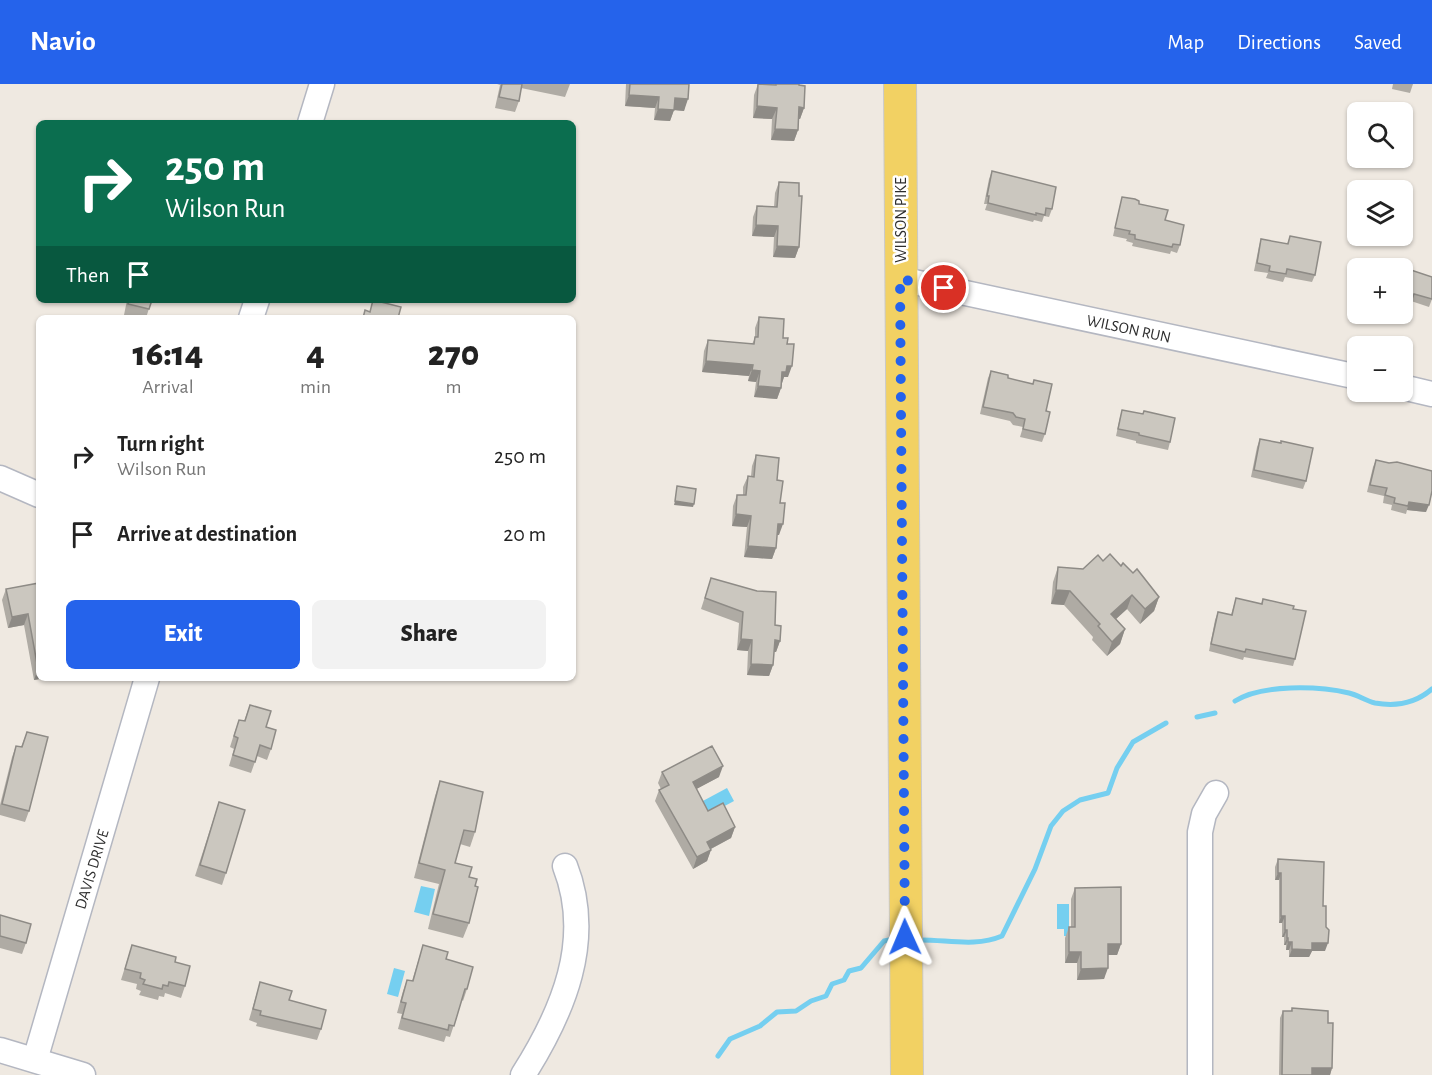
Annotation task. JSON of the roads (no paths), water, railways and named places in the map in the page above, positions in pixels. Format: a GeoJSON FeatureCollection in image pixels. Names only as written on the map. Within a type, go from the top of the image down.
{"type":"FeatureCollection","features":[{"type":"Feature","properties":{"kind":"main road","name":"WILSON PIKE"},"geometry":{"type":"LineString","coordinates":[[900,84],[907,1075]]}},
{"type":"Feature","properties":{"kind":"street"},"geometry":{"type":"LineString","coordinates":[[311,120],[322,84]]}},
{"type":"Feature","properties":{"kind":"street","name":"WILSON RUN"},"geometry":{"type":"LineString","coordinates":[[900,279],[1347,376]]}},
{"type":"Feature","properties":{"kind":"street"},"geometry":{"type":"LineString","coordinates":[[1413,390],[1432,394]]}},
{"type":"Feature","properties":{"kind":"street"},"geometry":{"type":"LineString","coordinates":[[0,478],[36,494]]}},
{"type":"Feature","properties":{"kind":"street","name":"DAVIS DRIVE"},"geometry":{"type":"LineString","coordinates":[[35,1060],[146,681]]}},
{"type":"Feature","properties":{"kind":"street"},"geometry":{"type":"LineString","coordinates":[[1200,1075],[1200,832],[1204,814],[1216,793]]}},
{"type":"Feature","properties":{"kind":"street"},"geometry":{"type":"LineString","coordinates":[[523,1075],[553,1022],[570,975],[578,927],[573,886],[565,866]]}},
{"type":"Feature","properties":{"kind":"street"},"geometry":{"type":"LineString","coordinates":[[0,1050],[83,1075]]}},
{"type":"Feature","properties":{"kind":"water"},"geometry":{"type":"Polygon","coordinates":[[[727,788],[734,801],[708,815],[701,802],[727,788]]]}},
{"type":"Feature","properties":{"kind":"water"},"geometry":{"type":"Polygon","coordinates":[[[421,886],[435,889],[429,916],[414,912],[421,886]]]}},
{"type":"Feature","properties":{"kind":"water"},"geometry":{"type":"Polygon","coordinates":[[[1057,904],[1069,904],[1069,936],[1064,936],[1064,929],[1057,929],[1057,904]]]}},
{"type":"Feature","properties":{"kind":"water"},"geometry":{"type":"Polygon","coordinates":[[[394,968],[405,971],[398,997],[387,994],[394,968]]]}},
{"type":"Feature","properties":{"kind":"waterway"},"geometry":{"type":"LineString","coordinates":[[1235,701],[1246,695],[1275,689],[1306,688],[1349,693],[1375,703],[1398,704],[1413,701],[1432,689]]}},
{"type":"Feature","properties":{"kind":"waterway"},"geometry":{"type":"LineString","coordinates":[[1197,717],[1215,713]]}},
{"type":"Feature","properties":{"kind":"waterway"},"geometry":{"type":"LineString","coordinates":[[921,940],[972,942],[1002,936],[1035,869],[1051,826],[1063,811],[1080,800],[1108,793],[1117,768],[1133,742],[1166,723]]}},
{"type":"Feature","properties":{"kind":"waterway"},"geometry":{"type":"LineString","coordinates":[[718,1056],[730,1039],[760,1026],[777,1012],[796,1011],[811,1001],[826,996],[832,984],[844,980],[849,971],[861,968],[884,941],[894,939]]}}]}
